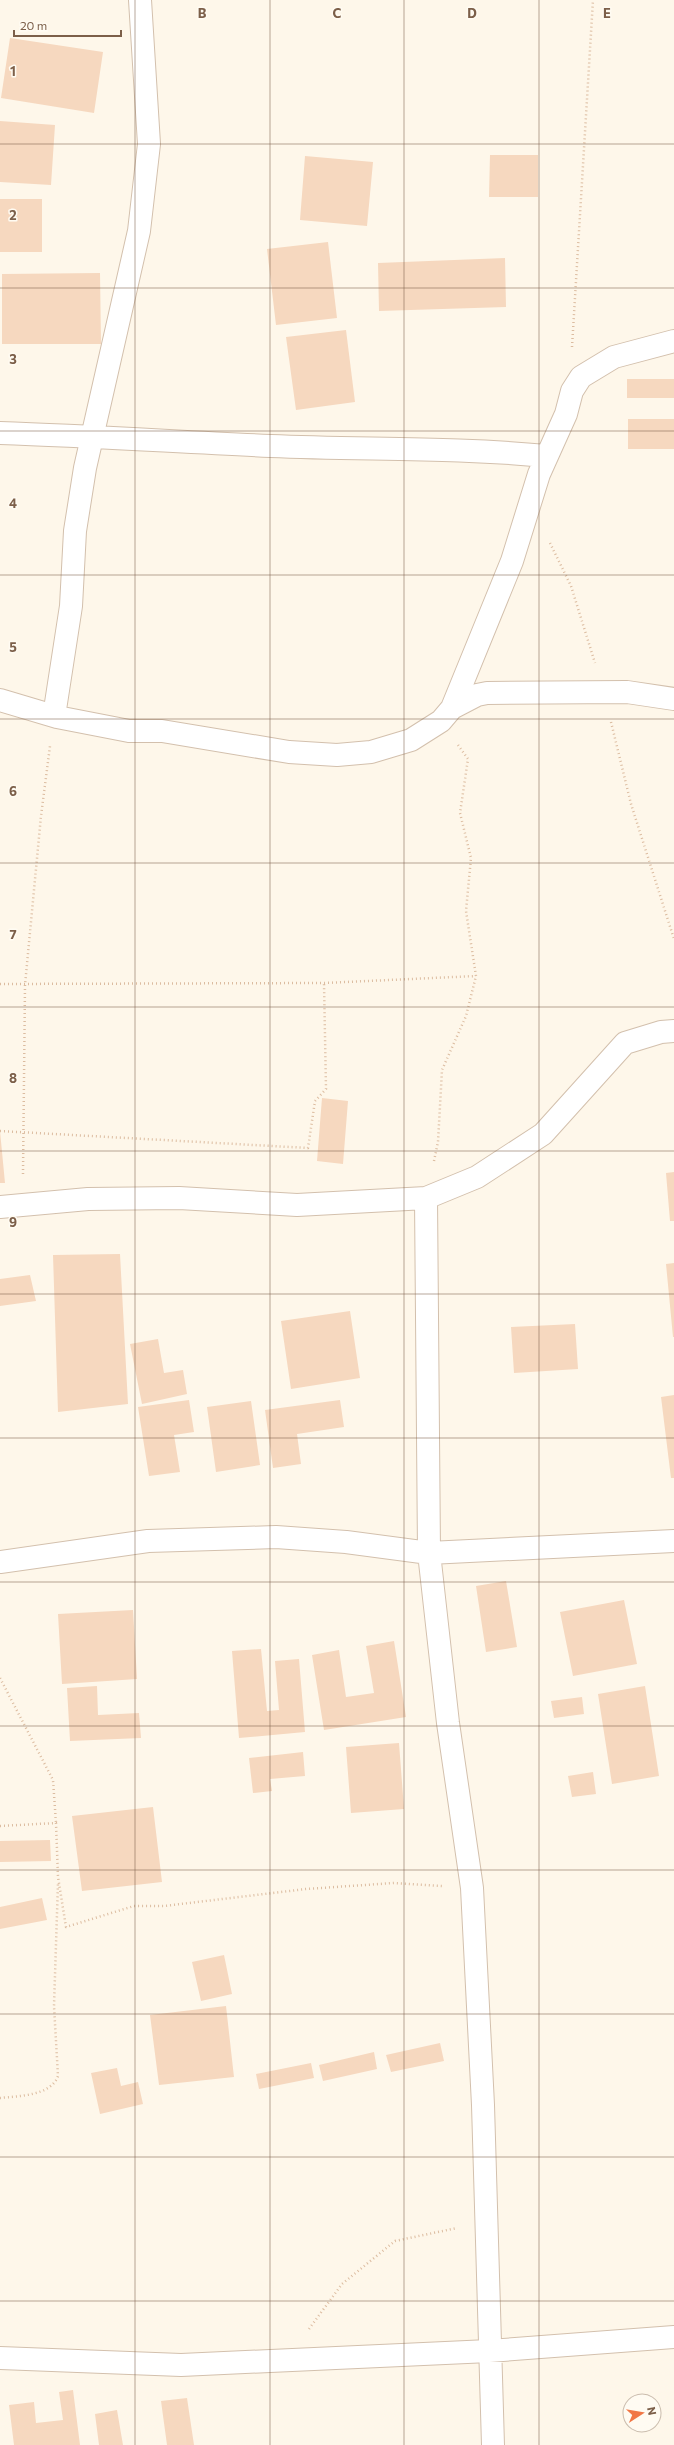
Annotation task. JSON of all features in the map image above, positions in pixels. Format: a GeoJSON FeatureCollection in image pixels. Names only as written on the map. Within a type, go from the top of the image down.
{"type":"FeatureCollection","features":[{"type":"Feature","properties":{"kind":"street"},"geometry":{"type":"LineString","coordinates":[[54,716],[71,606],[75,531],[92,436],[139,231],[149,144],[140,0]]}},
{"type":"Feature","properties":{"kind":"street"},"geometry":{"type":"LineString","coordinates":[[446,714],[512,561],[546,456],[566,414],[572,391],[581,378],[614,357],[674,340]]}},
{"type":"Feature","properties":{"kind":"street"},"geometry":{"type":"LineString","coordinates":[[0,433],[92,436],[272,446],[503,452],[546,456]]}},
{"type":"Feature","properties":{"kind":"street"},"geometry":{"type":"LineString","coordinates":[[0,700],[54,716],[129,731],[162,731],[289,752],[336,756],[371,752],[411,740],[446,714],[477,695],[501,693],[626,692],[674,699]]}},
{"type":"Feature","properties":{"kind":"street"},"geometry":{"type":"LineString","coordinates":[[0,1207],[88,1199],[179,1198],[297,1205],[426,1198],[477,1177],[543,1134],[625,1043],[661,1032],[674,1030]]}},
{"type":"Feature","properties":{"kind":"street"},"geometry":{"type":"LineString","coordinates":[[426,1198],[429,1553],[448,1723],[472,1888],[482,2082],[493,2445]]}},
{"type":"Feature","properties":{"kind":"street"},"geometry":{"type":"LineString","coordinates":[[0,1562],[148,1541],[276,1537],[346,1542],[429,1553],[674,1541]]}},
{"type":"Feature","properties":{"kind":"street"},"geometry":{"type":"LineString","coordinates":[[0,2358],[181,2365],[489,2352],[674,2337]]}},
{"type":"Feature","properties":{"kind":"path"},"geometry":{"type":"LineString","coordinates":[[572,391],[573,325],[594,0]]}},
{"type":"Feature","properties":{"kind":"path"},"geometry":{"type":"LineString","coordinates":[[426,1198],[438,1142],[442,1070],[466,1016],[476,976],[466,911],[471,858],[460,813],[468,759],[446,714]]}},
{"type":"Feature","properties":{"kind":"path"},"geometry":{"type":"LineString","coordinates":[[22,1204],[25,985],[41,816],[54,716]]}},
{"type":"Feature","properties":{"kind":"path"},"geometry":{"type":"LineString","coordinates":[[0,984],[324,982],[476,976]]}},
{"type":"Feature","properties":{"kind":"path"},"geometry":{"type":"LineString","coordinates":[[0,1131],[23,1134],[308,1148],[315,1101],[326,1089],[324,982]]}},
{"type":"Feature","properties":{"kind":"path"},"geometry":{"type":"LineString","coordinates":[[0,1678],[53,1780],[58,1877],[54,2006],[58,2076],[56,2082],[47,2088],[29,2094],[0,2098]]}},
{"type":"Feature","properties":{"kind":"path"},"geometry":{"type":"LineString","coordinates":[[0,1826],[56,1823]]}},
{"type":"Feature","properties":{"kind":"path"},"geometry":{"type":"LineString","coordinates":[[58,1877],[66,1927],[134,1906],[164,1906],[306,1889],[394,1883],[472,1888]]}},
{"type":"Feature","properties":{"kind":"path"},"geometry":{"type":"LineString","coordinates":[[302,2360],[309,2329],[342,2284],[395,2242],[433,2232],[486,2224]]}},
{"type":"Feature","properties":{"kind":"building"},"geometry":{"type":"Polygon","coordinates":[[[10,38],[103,52],[94,113],[1,98],[10,38]]]}},
{"type":"Feature","properties":{"kind":"building"},"geometry":{"type":"Polygon","coordinates":[[[0,121],[55,125],[51,185],[0,182],[0,121]]]}},
{"type":"Feature","properties":{"kind":"building"},"geometry":{"type":"Polygon","coordinates":[[[490,155],[538,155],[538,197],[489,197],[490,155]]]}},
{"type":"Feature","properties":{"kind":"building"},"geometry":{"type":"Polygon","coordinates":[[[305,156],[373,162],[367,226],[300,220],[305,156]]]}},
{"type":"Feature","properties":{"kind":"building"},"geometry":{"type":"Polygon","coordinates":[[[0,199],[42,199],[42,252],[0,252],[0,199]]]}},
{"type":"Feature","properties":{"kind":"building"},"geometry":{"type":"Polygon","coordinates":[[[328,242],[337,318],[276,325],[267,249],[328,242]]]}},
{"type":"Feature","properties":{"kind":"building"},"geometry":{"type":"Polygon","coordinates":[[[505,258],[506,307],[379,311],[378,263],[505,258]]]}},
{"type":"Feature","properties":{"kind":"building"},"geometry":{"type":"Polygon","coordinates":[[[100,273],[101,344],[2,344],[2,274],[100,273]]]}},
{"type":"Feature","properties":{"kind":"building"},"geometry":{"type":"Polygon","coordinates":[[[346,330],[355,402],[296,410],[286,337],[346,330]]]}},
{"type":"Feature","properties":{"kind":"building"},"geometry":{"type":"Polygon","coordinates":[[[627,379],[674,379],[674,398],[627,398],[627,379]]]}},
{"type":"Feature","properties":{"kind":"building"},"geometry":{"type":"Polygon","coordinates":[[[628,419],[674,419],[674,449],[628,449],[628,419]]]}},
{"type":"Feature","properties":{"kind":"building"},"geometry":{"type":"Polygon","coordinates":[[[322,1098],[348,1101],[343,1164],[317,1161],[322,1098]]]}},
{"type":"Feature","properties":{"kind":"building"},"geometry":{"type":"Polygon","coordinates":[[[0,1131],[5,1183],[0,1183],[0,1131]]]}},
{"type":"Feature","properties":{"kind":"building"},"geometry":{"type":"Polygon","coordinates":[[[674,1172],[674,1221],[670,1221],[666,1173],[674,1172]]]}},
{"type":"Feature","properties":{"kind":"building"},"geometry":{"type":"Polygon","coordinates":[[[120,1254],[128,1404],[58,1412],[53,1255],[120,1254]]]}},
{"type":"Feature","properties":{"kind":"building"},"geometry":{"type":"Polygon","coordinates":[[[674,1263],[674,1337],[673,1337],[666,1264],[674,1263]]]}},
{"type":"Feature","properties":{"kind":"building"},"geometry":{"type":"Polygon","coordinates":[[[30,1275],[36,1301],[0,1306],[0,1279],[30,1275]]]}},
{"type":"Feature","properties":{"kind":"building"},"geometry":{"type":"Polygon","coordinates":[[[350,1311],[360,1378],[291,1389],[281,1321],[350,1311]]]}},
{"type":"Feature","properties":{"kind":"building"},"geometry":{"type":"Polygon","coordinates":[[[575,1324],[578,1369],[514,1373],[511,1327],[575,1324]]]}},
{"type":"Feature","properties":{"kind":"building"},"geometry":{"type":"Polygon","coordinates":[[[158,1339],[164,1373],[183,1370],[187,1394],[142,1404],[130,1344],[158,1339]]]}},
{"type":"Feature","properties":{"kind":"building"},"geometry":{"type":"Polygon","coordinates":[[[674,1395],[674,1478],[671,1478],[661,1397],[674,1395]]]}},
{"type":"Feature","properties":{"kind":"building"},"geometry":{"type":"Polygon","coordinates":[[[189,1400],[194,1432],[174,1435],[180,1472],[149,1476],[138,1407],[189,1400]]]}},
{"type":"Feature","properties":{"kind":"building"},"geometry":{"type":"Polygon","coordinates":[[[340,1400],[344,1427],[297,1434],[301,1464],[273,1468],[265,1410],[340,1400]]]}},
{"type":"Feature","properties":{"kind":"building"},"geometry":{"type":"Polygon","coordinates":[[[251,1401],[260,1465],[216,1472],[207,1407],[251,1401]]]}},
{"type":"Feature","properties":{"kind":"building"},"geometry":{"type":"Polygon","coordinates":[[[506,1581],[517,1647],[486,1652],[476,1586],[506,1581]]]}},
{"type":"Feature","properties":{"kind":"building"},"geometry":{"type":"Polygon","coordinates":[[[624,1600],[637,1664],[573,1676],[560,1612],[624,1600]]]}},
{"type":"Feature","properties":{"kind":"building"},"geometry":{"type":"Polygon","coordinates":[[[133,1610],[137,1679],[62,1684],[58,1614],[133,1610]]]}},
{"type":"Feature","properties":{"kind":"building"},"geometry":{"type":"Polygon","coordinates":[[[394,1641],[406,1717],[324,1730],[312,1655],[339,1650],[346,1697],[374,1693],[366,1646],[394,1641]]]}},
{"type":"Feature","properties":{"kind":"building"},"geometry":{"type":"Polygon","coordinates":[[[261,1649],[267,1711],[279,1710],[275,1661],[299,1659],[305,1732],[239,1738],[232,1651],[261,1649]]]}},
{"type":"Feature","properties":{"kind":"building"},"geometry":{"type":"Polygon","coordinates":[[[97,1686],[98,1715],[139,1713],[141,1738],[70,1741],[67,1688],[97,1686]]]}},
{"type":"Feature","properties":{"kind":"building"},"geometry":{"type":"Polygon","coordinates":[[[645,1686],[659,1776],[612,1784],[598,1694],[645,1686]]]}},
{"type":"Feature","properties":{"kind":"building"},"geometry":{"type":"Polygon","coordinates":[[[582,1697],[584,1714],[554,1718],[551,1701],[582,1697]]]}},
{"type":"Feature","properties":{"kind":"building"},"geometry":{"type":"Polygon","coordinates":[[[399,1743],[404,1809],[351,1813],[346,1747],[399,1743]]]}},
{"type":"Feature","properties":{"kind":"building"},"geometry":{"type":"Polygon","coordinates":[[[303,1752],[305,1776],[270,1779],[272,1791],[253,1793],[249,1758],[303,1752]]]}},
{"type":"Feature","properties":{"kind":"building"},"geometry":{"type":"Polygon","coordinates":[[[593,1772],[596,1794],[572,1797],[568,1776],[593,1772]]]}},
{"type":"Feature","properties":{"kind":"building"},"geometry":{"type":"Polygon","coordinates":[[[153,1807],[162,1882],[82,1891],[72,1816],[153,1807]]]}},
{"type":"Feature","properties":{"kind":"building"},"geometry":{"type":"Polygon","coordinates":[[[50,1840],[51,1861],[0,1862],[0,1841],[50,1840]]]}},
{"type":"Feature","properties":{"kind":"building"},"geometry":{"type":"Polygon","coordinates":[[[42,1898],[47,1920],[0,1929],[0,1907],[42,1898]]]}},
{"type":"Feature","properties":{"kind":"building"},"geometry":{"type":"Polygon","coordinates":[[[224,1955],[232,1994],[201,2001],[192,1962],[224,1955]]]}},
{"type":"Feature","properties":{"kind":"building"},"geometry":{"type":"Polygon","coordinates":[[[226,2006],[234,2077],[159,2085],[150,2015],[226,2006]]]}},
{"type":"Feature","properties":{"kind":"building"},"geometry":{"type":"Polygon","coordinates":[[[440,2043],[444,2061],[391,2072],[386,2055],[440,2043]]]}},
{"type":"Feature","properties":{"kind":"building"},"geometry":{"type":"Polygon","coordinates":[[[374,2052],[377,2069],[323,2081],[319,2065],[374,2052]]]}},
{"type":"Feature","properties":{"kind":"building"},"geometry":{"type":"Polygon","coordinates":[[[311,2063],[314,2078],[259,2089],[256,2074],[311,2063]]]}},
{"type":"Feature","properties":{"kind":"building"},"geometry":{"type":"Polygon","coordinates":[[[117,2068],[121,2086],[138,2082],[143,2104],[100,2114],[91,2073],[117,2068]]]}},
{"type":"Feature","properties":{"kind":"building"},"geometry":{"type":"Polygon","coordinates":[[[73,2390],[80,2445],[14,2445],[9,2405],[34,2402],[36,2423],[63,2420],[59,2392],[73,2390]]]}},
{"type":"Feature","properties":{"kind":"building"},"geometry":{"type":"Polygon","coordinates":[[[187,2398],[194,2445],[167,2445],[161,2401],[187,2398]]]}},
{"type":"Feature","properties":{"kind":"building"},"geometry":{"type":"Polygon","coordinates":[[[117,2410],[123,2445],[99,2445],[95,2414],[117,2410]]]}}]}
